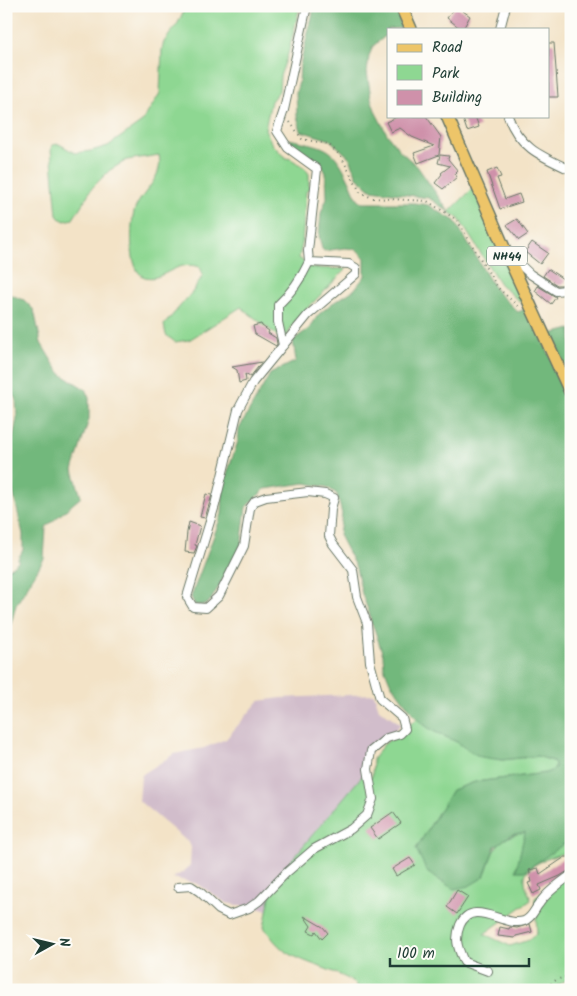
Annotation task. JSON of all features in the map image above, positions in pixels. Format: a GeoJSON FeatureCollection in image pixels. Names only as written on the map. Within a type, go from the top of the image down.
{"type":"FeatureCollection","features":[{"type":"Feature","properties":{"kind":"main road"},"geometry":{"type":"LineString","coordinates":[[401,6],[411,28]]}},
{"type":"Feature","properties":{"kind":"main road","name":"NH44"},"geometry":{"type":"LineString","coordinates":[[448,118],[505,250],[571,394]]}},
{"type":"Feature","properties":{"kind":"street"},"geometry":{"type":"LineString","coordinates":[[284,345],[278,322],[278,305],[301,280],[310,262],[308,250],[317,169],[288,148],[277,130],[284,110],[307,6]]}},
{"type":"Feature","properties":{"kind":"street"},"geometry":{"type":"LineString","coordinates":[[500,28],[506,6]]}},
{"type":"Feature","properties":{"kind":"street"},"geometry":{"type":"LineString","coordinates":[[509,118],[519,139],[540,156],[571,170]]}},
{"type":"Feature","properties":{"kind":"street"},"geometry":{"type":"LineString","coordinates":[[505,250],[530,274],[556,291],[565,290],[571,284]]}},
{"type":"Feature","properties":{"kind":"street"},"geometry":{"type":"LineString","coordinates":[[178,887],[191,886],[219,910],[229,915],[249,908],[259,901],[286,872],[314,849],[351,829],[368,814],[373,799],[368,769],[371,751],[387,738],[400,734],[404,730],[402,718],[380,699],[370,662],[367,623],[357,596],[353,570],[329,536],[331,509],[334,498],[326,494],[308,492],[255,501],[250,508],[244,546],[219,596],[206,608],[193,607],[187,596],[215,506],[238,410],[253,382],[308,315],[356,274],[356,268],[349,264],[310,262]]}},
{"type":"Feature","properties":{"kind":"street"},"geometry":{"type":"LineString","coordinates":[[488,971],[464,962],[458,949],[456,937],[461,922],[469,914],[476,913],[514,922],[525,921],[534,914],[539,903],[571,875]]}},
{"type":"Feature","properties":{"kind":"path"},"geometry":{"type":"LineString","coordinates":[[284,110],[292,128],[302,139],[328,144],[341,156],[360,192],[372,198],[427,202],[457,220],[498,288],[520,308],[527,299]]}},
{"type":"Feature","properties":{"kind":"path"},"geometry":{"type":"LineString","coordinates":[[543,990],[556,980],[571,975]]}},
{"type":"Feature","properties":{"kind":"shaded area"},"geometry":{"type":"Polygon","coordinates":[[[374,694],[379,709],[401,724],[393,732],[369,745],[362,776],[273,882],[267,910],[226,903],[198,884],[173,878],[190,865],[191,847],[189,843],[139,801],[141,777],[143,774],[174,754],[204,748],[226,739],[259,701],[281,698],[374,694]]]}},
{"type":"Feature","properties":{"kind":"green space"},"geometry":{"type":"Polygon","coordinates":[[[186,6],[300,6],[288,54],[280,76],[279,91],[271,101],[265,129],[272,144],[286,158],[305,168],[309,174],[309,188],[306,192],[302,244],[299,258],[313,268],[346,269],[297,319],[281,345],[279,337],[241,307],[189,340],[175,342],[166,335],[164,325],[194,290],[203,275],[200,267],[191,265],[177,268],[152,278],[145,277],[139,273],[136,267],[131,235],[133,215],[139,202],[156,177],[160,163],[159,155],[127,160],[110,170],[92,188],[73,219],[65,221],[57,215],[52,145],[59,144],[75,153],[91,151],[108,146],[142,122],[160,93],[164,42],[178,23],[186,6]]]}},
{"type":"Feature","properties":{"kind":"green space"},"geometry":{"type":"Polygon","coordinates":[[[312,6],[392,6],[398,12],[401,28],[387,28],[387,35],[373,46],[369,56],[367,72],[371,98],[376,113],[387,134],[400,151],[417,166],[449,212],[429,198],[372,190],[357,177],[350,158],[330,140],[301,131],[297,116],[296,92],[299,82],[300,65],[313,13],[312,6]]]}},
{"type":"Feature","properties":{"kind":"green space"},"geometry":{"type":"Polygon","coordinates":[[[289,139],[319,146],[332,154],[338,160],[362,203],[414,203],[428,205],[455,221],[496,291],[518,312],[528,308],[571,402],[571,839],[525,871],[516,871],[525,832],[511,835],[495,846],[484,877],[469,886],[454,889],[428,873],[416,849],[452,790],[475,782],[546,773],[555,769],[555,765],[553,761],[537,756],[502,760],[481,757],[457,742],[431,730],[417,719],[390,682],[384,667],[383,655],[362,594],[356,568],[339,535],[342,514],[337,494],[327,487],[305,483],[265,489],[246,507],[241,547],[211,600],[205,605],[195,605],[191,597],[222,514],[223,486],[238,441],[239,429],[270,374],[296,361],[293,340],[310,328],[318,315],[331,304],[354,290],[365,276],[365,258],[356,249],[345,248],[324,251],[322,249],[319,236],[321,213],[327,198],[326,173],[321,163],[299,151],[289,139]]]}},
{"type":"Feature","properties":{"kind":"green space"},"geometry":{"type":"Polygon","coordinates":[[[474,187],[524,298],[520,302],[500,284],[459,219],[449,212],[474,187]]]}},
{"type":"Feature","properties":{"kind":"green space"},"geometry":{"type":"Polygon","coordinates":[[[6,293],[24,300],[34,310],[41,343],[53,363],[61,374],[85,389],[89,398],[89,419],[73,470],[81,497],[46,527],[44,559],[16,605],[6,642],[6,571],[19,561],[18,559],[23,550],[23,534],[7,466],[17,419],[16,398],[6,386],[6,293]]]}},
{"type":"Feature","properties":{"kind":"green space"},"geometry":{"type":"Polygon","coordinates":[[[571,329],[571,383],[551,334],[571,329]]]}},
{"type":"Feature","properties":{"kind":"green space"},"geometry":{"type":"Polygon","coordinates":[[[417,719],[431,730],[457,742],[471,752],[502,760],[537,756],[553,761],[555,765],[555,769],[546,773],[475,782],[452,790],[416,849],[484,877],[493,852],[507,838],[526,832],[516,870],[571,839],[571,852],[559,854],[538,863],[527,872],[525,882],[531,900],[484,934],[510,946],[529,940],[537,933],[535,898],[571,872],[571,979],[551,990],[362,990],[336,973],[304,961],[285,951],[264,927],[273,882],[362,776],[372,777],[373,759],[383,745],[417,719]]]}},
{"type":"Feature","properties":{"kind":"building"},"geometry":{"type":"Polygon","coordinates":[[[456,6],[470,16],[464,28],[460,28],[447,18],[456,6]]]}},
{"type":"Feature","properties":{"kind":"building"},"geometry":{"type":"Polygon","coordinates":[[[550,43],[554,43],[558,97],[550,97],[550,43]]]}},
{"type":"Feature","properties":{"kind":"building"},"geometry":{"type":"Polygon","coordinates":[[[395,118],[427,118],[441,137],[439,155],[418,163],[414,153],[434,146],[412,137],[400,128],[391,132],[386,122],[395,118]]]}},
{"type":"Feature","properties":{"kind":"building"},"geometry":{"type":"Polygon","coordinates":[[[463,118],[476,118],[479,127],[467,131],[463,118]]]}},
{"type":"Feature","properties":{"kind":"building"},"geometry":{"type":"Polygon","coordinates":[[[440,155],[449,156],[448,159],[458,171],[455,174],[457,177],[443,189],[435,183],[441,173],[450,166],[438,163],[440,155]]]}},
{"type":"Feature","properties":{"kind":"building"},"geometry":{"type":"Polygon","coordinates":[[[497,168],[501,177],[497,178],[505,199],[519,194],[522,202],[500,209],[487,172],[497,168]]]}},
{"type":"Feature","properties":{"kind":"building"},"geometry":{"type":"Polygon","coordinates":[[[517,219],[528,234],[519,240],[507,225],[517,219]]]}},
{"type":"Feature","properties":{"kind":"building"},"geometry":{"type":"Polygon","coordinates":[[[532,242],[548,253],[540,264],[525,252],[532,242]]]}},
{"type":"Feature","properties":{"kind":"building"},"geometry":{"type":"Polygon","coordinates":[[[548,269],[566,281],[562,285],[557,285],[543,276],[548,269]]]}},
{"type":"Feature","properties":{"kind":"building"},"geometry":{"type":"Polygon","coordinates":[[[538,286],[556,297],[551,304],[535,291],[538,286]]]}},
{"type":"Feature","properties":{"kind":"building"},"geometry":{"type":"Polygon","coordinates":[[[261,324],[269,331],[268,333],[276,338],[276,346],[255,334],[253,326],[261,324]]]}},
{"type":"Feature","properties":{"kind":"building"},"geometry":{"type":"Polygon","coordinates":[[[262,362],[250,377],[245,374],[246,381],[239,383],[237,370],[232,367],[262,362]]]}},
{"type":"Feature","properties":{"kind":"building"},"geometry":{"type":"Polygon","coordinates":[[[206,494],[212,495],[205,518],[200,517],[206,494]]]}},
{"type":"Feature","properties":{"kind":"building"},"geometry":{"type":"Polygon","coordinates":[[[189,522],[200,526],[194,553],[185,552],[189,522]]]}},
{"type":"Feature","properties":{"kind":"building"},"geometry":{"type":"Polygon","coordinates":[[[393,812],[401,823],[378,839],[370,828],[393,812]]]}},
{"type":"Feature","properties":{"kind":"building"},"geometry":{"type":"Polygon","coordinates":[[[565,857],[571,857],[571,869],[539,885],[541,890],[533,894],[528,883],[532,882],[529,870],[538,868],[540,874],[565,857]]]}},
{"type":"Feature","properties":{"kind":"building"},"geometry":{"type":"Polygon","coordinates":[[[410,858],[415,865],[396,876],[392,869],[410,858]]]}},
{"type":"Feature","properties":{"kind":"building"},"geometry":{"type":"Polygon","coordinates":[[[457,890],[468,897],[457,914],[447,907],[457,890]]]}},
{"type":"Feature","properties":{"kind":"building"},"geometry":{"type":"Polygon","coordinates":[[[304,916],[323,927],[328,933],[322,939],[316,931],[314,934],[308,931],[311,926],[304,916]]]}},
{"type":"Feature","properties":{"kind":"building"},"geometry":{"type":"Polygon","coordinates":[[[530,924],[532,932],[516,936],[515,938],[498,936],[500,927],[509,929],[510,927],[517,928],[530,924]]]}}]}
